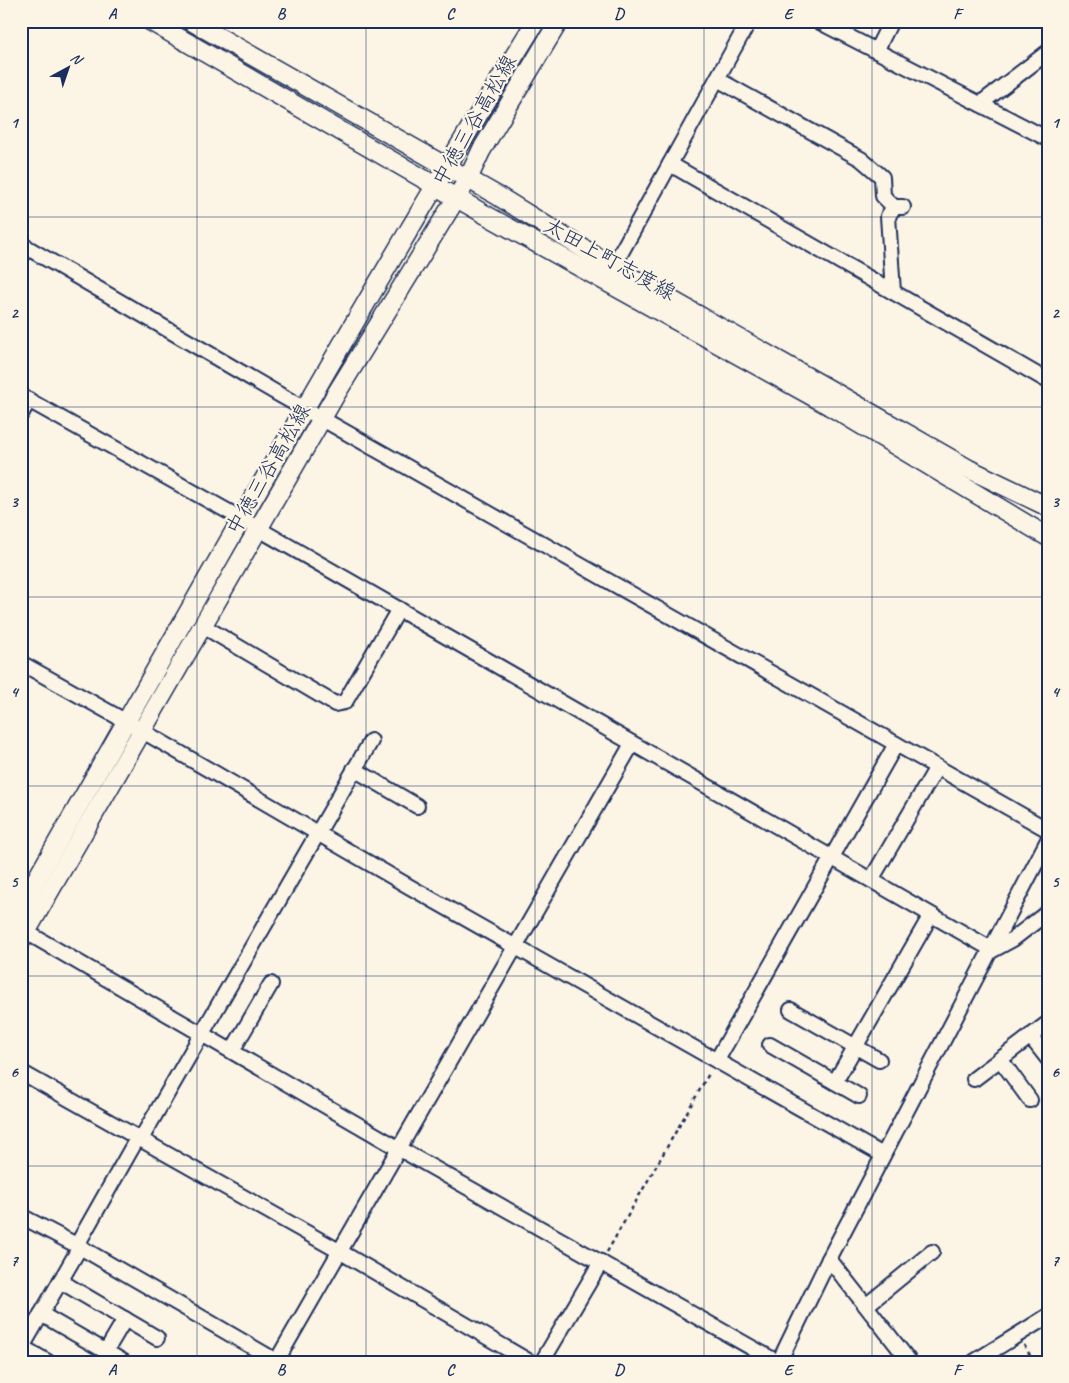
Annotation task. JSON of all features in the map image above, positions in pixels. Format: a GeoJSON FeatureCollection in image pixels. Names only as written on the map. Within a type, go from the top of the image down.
{"type":"FeatureCollection","features":[{"type":"Feature","properties":{"kind":"main road","name":"太田上町志度線"},"geometry":{"type":"LineString","coordinates":[[150,21],[455,198],[828,405],[1048,537]]}},
{"type":"Feature","properties":{"kind":"main road","name":"太田上町志度線"},"geometry":{"type":"LineString","coordinates":[[191,21],[468,179],[614,267],[969,469],[1048,506]]}},
{"type":"Feature","properties":{"kind":"main road","name":"中徳三谷高松線"},"geometry":{"type":"LineString","coordinates":[[21,906],[304,409],[435,186],[536,21]]}},
{"type":"Feature","properties":{"kind":"main road","name":"中徳三谷高松線"},"geometry":{"type":"LineString","coordinates":[[23,934],[260,530],[322,419],[468,179],[481,151],[558,21]]}},
{"type":"Feature","properties":{"kind":"street"},"geometry":{"type":"LineString","coordinates":[[614,267],[749,21]]}},
{"type":"Feature","properties":{"kind":"street"},"geometry":{"type":"LineString","coordinates":[[818,21],[1048,139]]}},
{"type":"Feature","properties":{"kind":"street"},"geometry":{"type":"LineString","coordinates":[[876,51],[891,21]]}},
{"type":"Feature","properties":{"kind":"street"},"geometry":{"type":"LineString","coordinates":[[980,104],[1048,52]]}},
{"type":"Feature","properties":{"kind":"street"},"geometry":{"type":"LineString","coordinates":[[717,79],[861,159],[882,177],[883,196],[898,207],[888,216],[893,292]]}},
{"type":"Feature","properties":{"kind":"street"},"geometry":{"type":"LineString","coordinates":[[670,164],[1048,380]]}},
{"type":"Feature","properties":{"kind":"street"},"geometry":{"type":"LineString","coordinates":[[21,244],[304,409],[1048,830]]}},
{"type":"Feature","properties":{"kind":"street"},"geometry":{"type":"LineString","coordinates":[[21,414],[25,398],[399,609],[871,880],[990,951]]}},
{"type":"Feature","properties":{"kind":"street"},"geometry":{"type":"LineString","coordinates":[[203,626],[335,704],[345,702],[399,609]]}},
{"type":"Feature","properties":{"kind":"street"},"geometry":{"type":"LineString","coordinates":[[21,664],[143,731],[316,833],[884,1155]]}},
{"type":"Feature","properties":{"kind":"street"},"geometry":{"type":"LineString","coordinates":[[48,1362],[22,1348],[139,1138],[202,1034],[316,833],[371,741]]}},
{"type":"Feature","properties":{"kind":"street"},"geometry":{"type":"LineString","coordinates":[[21,1216],[78,1246],[277,1361],[632,744]]}},
{"type":"Feature","properties":{"kind":"street"},"geometry":{"type":"LineString","coordinates":[[717,1060],[830,857],[896,744]]}},
{"type":"Feature","properties":{"kind":"street"},"geometry":{"type":"LineString","coordinates":[[871,880],[937,767]]}},
{"type":"Feature","properties":{"kind":"street"},"geometry":{"type":"LineString","coordinates":[[354,769],[417,806]]}},
{"type":"Feature","properties":{"kind":"street"},"geometry":{"type":"LineString","coordinates":[[23,934],[778,1362],[829,1259],[1048,840]]}},
{"type":"Feature","properties":{"kind":"street"},"geometry":{"type":"LineString","coordinates":[[990,951],[1013,939],[1048,912]]}},
{"type":"Feature","properties":{"kind":"street"},"geometry":{"type":"LineString","coordinates":[[835,1082],[931,915]]}},
{"type":"Feature","properties":{"kind":"street"},"geometry":{"type":"LineString","coordinates":[[232,1051],[271,984]]}},
{"type":"Feature","properties":{"kind":"street"},"geometry":{"type":"LineString","coordinates":[[791,1010],[879,1060]]}},
{"type":"Feature","properties":{"kind":"street"},"geometry":{"type":"LineString","coordinates":[[974,1079],[1048,1023]]}},
{"type":"Feature","properties":{"kind":"street"},"geometry":{"type":"LineString","coordinates":[[1030,1036],[1048,1059]]}},
{"type":"Feature","properties":{"kind":"street"},"geometry":{"type":"LineString","coordinates":[[770,1045],[859,1096]]}},
{"type":"Feature","properties":{"kind":"street"},"geometry":{"type":"LineString","coordinates":[[1000,1059],[1030,1100]]}},
{"type":"Feature","properties":{"kind":"street"},"geometry":{"type":"LineString","coordinates":[[21,1072],[339,1251],[530,1362]]}},
{"type":"Feature","properties":{"kind":"street"},"geometry":{"type":"LineString","coordinates":[[867,1305],[932,1252]]}},
{"type":"Feature","properties":{"kind":"street"},"geometry":{"type":"LineString","coordinates":[[829,1259],[910,1362]]}},
{"type":"Feature","properties":{"kind":"street"},"geometry":{"type":"LineString","coordinates":[[542,1362],[601,1262]]}},
{"type":"Feature","properties":{"kind":"street"},"geometry":{"type":"LineString","coordinates":[[60,1281],[157,1338]]}},
{"type":"Feature","properties":{"kind":"street"},"geometry":{"type":"LineString","coordinates":[[41,1314],[124,1362]]}},
{"type":"Feature","properties":{"kind":"street"},"geometry":{"type":"LineString","coordinates":[[974,1362],[1048,1316]]}},
{"type":"Feature","properties":{"kind":"street"},"geometry":{"type":"LineString","coordinates":[[106,1351],[124,1319]]}},
{"type":"Feature","properties":{"kind":"path"},"geometry":{"type":"LineString","coordinates":[[601,1262],[717,1060]]}},
{"type":"Feature","properties":{"kind":"path"},"geometry":{"type":"LineString","coordinates":[[1017,1336],[1034,1362]]}}]}
